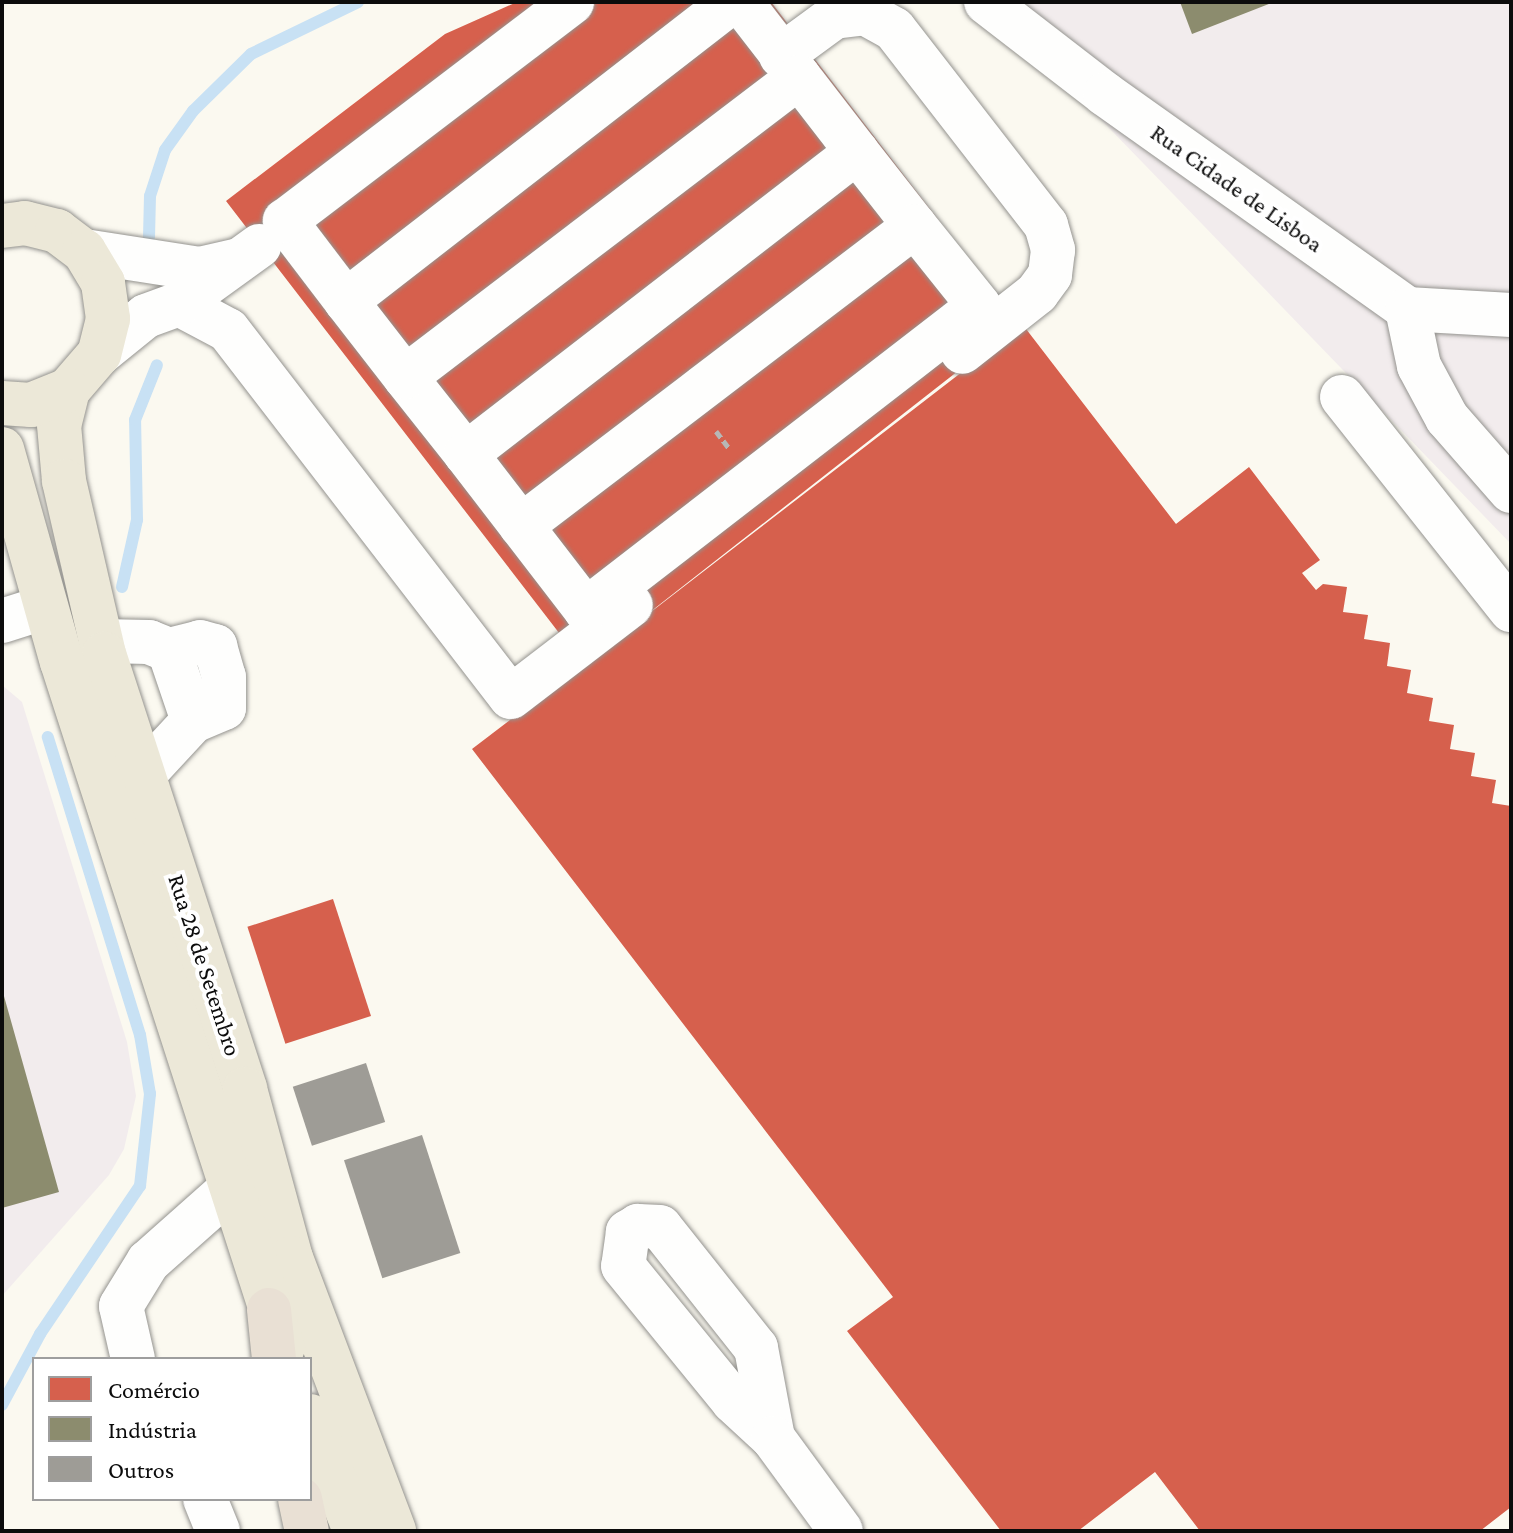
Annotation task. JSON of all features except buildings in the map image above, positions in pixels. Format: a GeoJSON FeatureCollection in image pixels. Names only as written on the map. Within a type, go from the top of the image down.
{"type":"FeatureCollection","features":[{"type":"Feature","properties":{"kind":"highway"},"geometry":{"type":"LineString","coordinates":[[269,1310],[274,1357]]}},
{"type":"Feature","properties":{"kind":"highway"},"geometry":{"type":"LineString","coordinates":[[300,1501],[307,1531]]}},
{"type":"Feature","properties":{"kind":"main road"},"geometry":{"type":"LineString","coordinates":[[10,217],[57,231],[84,251],[103,283],[107,307],[99,354]]}},
{"type":"Feature","properties":{"kind":"main road","name":"Rua 28 de Setembro"},"geometry":{"type":"LineString","coordinates":[[99,354],[68,390],[59,425],[64,481],[101,641],[245,1089],[291,1258],[394,1531]]}},
{"type":"Feature","properties":{"kind":"main road","name":"Rua 28 de Setembro"},"geometry":{"type":"LineString","coordinates":[[2,403],[31,405],[68,390]]}},
{"type":"Feature","properties":{"kind":"main road","name":"Rua 28 de Setembro"},"geometry":{"type":"LineString","coordinates":[[2,449],[46,607],[229,1190],[287,1357]]}},
{"type":"Feature","properties":{"kind":"main road"},"geometry":{"type":"LineString","coordinates":[[312,1421],[355,1531]]}},
{"type":"Feature","properties":{"kind":"street"},"geometry":{"type":"LineString","coordinates":[[572,2],[285,221],[586,610],[979,306],[741,2]]}},
{"type":"Feature","properties":{"kind":"street"},"geometry":{"type":"LineString","coordinates":[[346,301],[732,2]]}},
{"type":"Feature","properties":{"kind":"street","name":"Rua Cidade de Lisboa"},"geometry":{"type":"LineString","coordinates":[[986,2],[1105,94],[1407,309]]}},
{"type":"Feature","properties":{"kind":"street"},"geometry":{"type":"LineString","coordinates":[[179,304],[228,330],[511,697],[1020,307],[1050,275],[1053,250],[1046,225],[894,29],[865,13],[834,17],[790,66],[405,377]]}},
{"type":"Feature","properties":{"kind":"street"},"geometry":{"type":"LineString","coordinates":[[466,454],[857,152]]}},
{"type":"Feature","properties":{"kind":"street"},"geometry":{"type":"LineString","coordinates":[[521,526],[915,226]]}},
{"type":"Feature","properties":{"kind":"street"},"geometry":{"type":"LineString","coordinates":[[84,251],[200,269],[249,253],[179,304],[146,316],[99,354]]}},
{"type":"Feature","properties":{"kind":"street"},"geometry":{"type":"LineString","coordinates":[[1502,472],[1447,418],[1419,366],[1407,309],[1511,315]]}},
{"type":"Feature","properties":{"kind":"street"},"geometry":{"type":"LineString","coordinates":[[1342,397],[1511,610]]}},
{"type":"Feature","properties":{"kind":"street"},"geometry":{"type":"LineString","coordinates":[[2,621],[46,607]]}},
{"type":"Feature","properties":{"kind":"street"},"geometry":{"type":"LineString","coordinates":[[101,641],[149,642],[169,650],[200,642],[215,646],[224,677],[224,708],[193,721],[143,775]]}},
{"type":"Feature","properties":{"kind":"street"},"geometry":{"type":"LineString","coordinates":[[133,1357],[121,1306],[148,1262],[229,1190]]}},
{"type":"Feature","properties":{"kind":"street"},"geometry":{"type":"LineString","coordinates":[[773,1438],[841,1531]]}},
{"type":"Feature","properties":{"kind":"street"},"geometry":{"type":"LineString","coordinates":[[206,1501],[218,1531]]}},
{"type":"Feature","properties":{"kind":"shaded area"},"geometry":{"type":"Polygon","coordinates":[[[987,2],[1511,2],[1511,544],[1175,196],[987,2]]]}},
{"type":"Feature","properties":{"kind":"shaded area"},"geometry":{"type":"Polygon","coordinates":[[[2,685],[22,702],[127,1042],[136,1096],[124,1149],[109,1175],[2,1296],[2,685]]]}},
{"type":"Feature","properties":{"kind":"waterway"},"geometry":{"type":"LineString","coordinates":[[149,237],[150,196],[165,150],[193,111],[251,54],[358,2]]}},
{"type":"Feature","properties":{"kind":"waterway"},"geometry":{"type":"LineString","coordinates":[[122,587],[137,520],[135,420],[157,365]]}},
{"type":"Feature","properties":{"kind":"waterway"},"geometry":{"type":"LineString","coordinates":[[2,1405],[40,1334],[140,1186],[150,1094],[140,1035],[48,737]]}}]}
